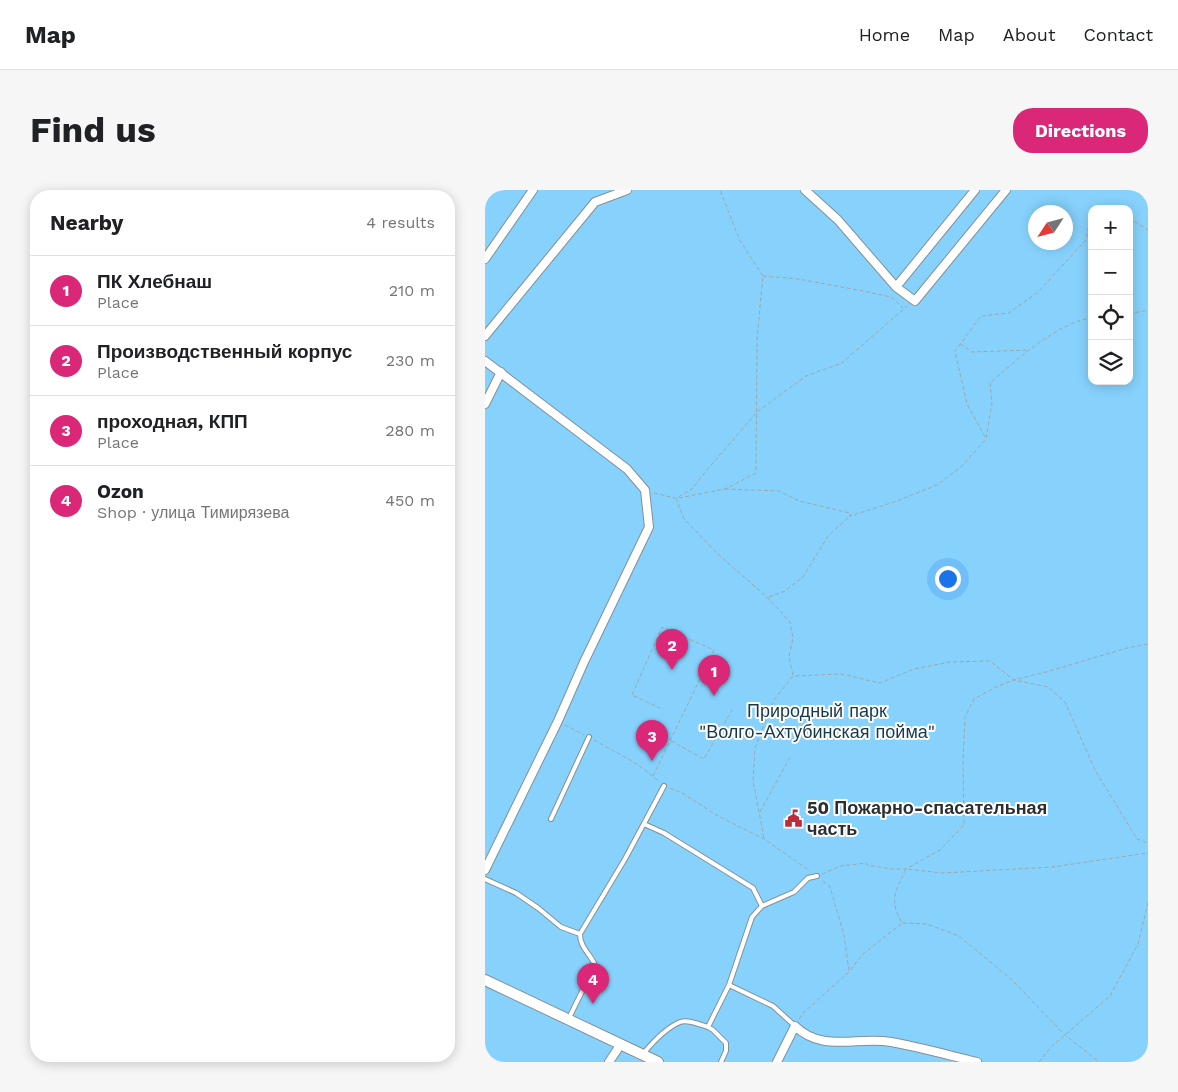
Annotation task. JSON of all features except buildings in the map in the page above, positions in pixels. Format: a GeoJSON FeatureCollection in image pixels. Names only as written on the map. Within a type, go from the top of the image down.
{"type":"FeatureCollection","features":[{"type":"Feature","properties":{"kind":"street"},"geometry":{"type":"LineString","coordinates":[[485,259],[533,190]]}},
{"type":"Feature","properties":{"kind":"street"},"geometry":{"type":"LineString","coordinates":[[485,336],[595,202],[627,190]]}},
{"type":"Feature","properties":{"kind":"street"},"geometry":{"type":"LineString","coordinates":[[805,190],[838,220],[896,287],[915,300],[1006,190]]}},
{"type":"Feature","properties":{"kind":"street"},"geometry":{"type":"LineString","coordinates":[[896,287],[975,190]]}},
{"type":"Feature","properties":{"kind":"street"},"geometry":{"type":"LineString","coordinates":[[485,360],[627,470],[645,490],[649,527],[584,662],[558,722],[485,870]]}},
{"type":"Feature","properties":{"kind":"street"},"geometry":{"type":"LineString","coordinates":[[485,404],[501,372]]}},
{"type":"Feature","properties":{"kind":"street"},"geometry":{"type":"LineString","coordinates":[[485,980],[658,1062]]}},
{"type":"Feature","properties":{"kind":"street"},"geometry":{"type":"LineString","coordinates":[[777,1062],[795,1026],[816,1039],[834,1043],[865,1040],[889,1042],[977,1062]]}},
{"type":"Feature","properties":{"kind":"street"},"geometry":{"type":"LineString","coordinates":[[609,1062],[621,1044]]}},
{"type":"Feature","properties":{"kind":"lane"},"geometry":{"type":"LineString","coordinates":[[551,819],[589,738]]}},
{"type":"Feature","properties":{"kind":"lane"},"geometry":{"type":"LineString","coordinates":[[568,1019],[595,965],[580,942],[580,934],[664,786]]}},
{"type":"Feature","properties":{"kind":"lane"},"geometry":{"type":"LineString","coordinates":[[644,824],[664,833],[753,888],[762,906]]}},
{"type":"Feature","properties":{"kind":"lane"},"geometry":{"type":"LineString","coordinates":[[708,1027],[729,985],[752,917],[762,906],[794,892],[808,878],[817,876]]}},
{"type":"Feature","properties":{"kind":"lane"},"geometry":{"type":"LineString","coordinates":[[485,878],[516,893],[561,927],[580,934]]}},
{"type":"Feature","properties":{"kind":"lane"},"geometry":{"type":"LineString","coordinates":[[729,985],[773,1006],[795,1026]]}},
{"type":"Feature","properties":{"kind":"lane"},"geometry":{"type":"LineString","coordinates":[[643,1055],[650,1045],[665,1032],[681,1022],[691,1022],[708,1027],[726,1043],[727,1047],[721,1062]]}},
{"type":"Feature","properties":{"kind":"path"},"geometry":{"type":"LineString","coordinates":[[720,190],[740,241],[763,276],[757,339],[756,473],[725,489]]}},
{"type":"Feature","properties":{"kind":"path"},"geometry":{"type":"LineString","coordinates":[[1133,221],[1148,230]]}},
{"type":"Feature","properties":{"kind":"path"},"geometry":{"type":"LineString","coordinates":[[986,439],[967,404],[955,351],[981,316],[1009,313],[1038,292],[1086,240],[1088,229]]}},
{"type":"Feature","properties":{"kind":"path"},"geometry":{"type":"LineString","coordinates":[[676,498],[692,490],[757,412],[806,376],[842,363],[903,309],[891,297],[798,280],[763,276]]}},
{"type":"Feature","properties":{"kind":"path"},"geometry":{"type":"LineString","coordinates":[[1133,313],[1148,310]]}},
{"type":"Feature","properties":{"kind":"path"},"geometry":{"type":"LineString","coordinates":[[768,598],[785,590],[803,577],[828,536],[850,516],[937,486],[961,467],[986,439],[991,403],[990,383],[1028,350],[1081,319],[1088,318]]}},
{"type":"Feature","properties":{"kind":"path"},"geometry":{"type":"LineString","coordinates":[[960,344],[972,352],[1028,350]]}},
{"type":"Feature","properties":{"kind":"path"},"geometry":{"type":"LineString","coordinates":[[645,490],[676,498],[725,489],[779,491],[799,500],[851,514],[850,516]]}},
{"type":"Feature","properties":{"kind":"path"},"geometry":{"type":"LineString","coordinates":[[676,498],[684,519],[720,556],[768,598],[790,622],[793,638],[789,657],[793,676]]}},
{"type":"Feature","properties":{"kind":"path"},"geometry":{"type":"LineString","coordinates":[[653,777],[714,650],[663,627],[632,695],[660,708]]}},
{"type":"Feature","properties":{"kind":"path"},"geometry":{"type":"LineString","coordinates":[[902,924],[895,910],[895,892],[906,869],[940,850],[964,825],[963,762],[965,717],[974,699],[1014,680],[1127,648],[1148,644]]}},
{"type":"Feature","properties":{"kind":"path"},"geometry":{"type":"LineString","coordinates":[[764,839],[753,781],[755,748],[774,700],[793,676],[841,674],[880,684],[914,669],[950,662],[990,661],[1014,680],[1048,687],[1065,702],[1095,770],[1137,839],[1148,843]]}},
{"type":"Feature","properties":{"kind":"path"},"geometry":{"type":"LineString","coordinates":[[671,740],[704,759],[732,710]]}},
{"type":"Feature","properties":{"kind":"path"},"geometry":{"type":"LineString","coordinates":[[558,722],[637,764],[664,786],[684,794],[718,816],[764,839],[830,887],[844,935],[849,972]]}},
{"type":"Feature","properties":{"kind":"path"},"geometry":{"type":"LineString","coordinates":[[760,813],[790,758]]}},
{"type":"Feature","properties":{"kind":"path"},"geometry":{"type":"LineString","coordinates":[[817,876],[841,866],[866,863],[867,865],[892,869],[943,873],[1052,868],[1148,853]]}},
{"type":"Feature","properties":{"kind":"path"},"geometry":{"type":"LineString","coordinates":[[1039,1062],[1051,1047],[1110,996],[1138,944],[1148,902]]}},
{"type":"Feature","properties":{"kind":"path"},"geometry":{"type":"LineString","coordinates":[[795,1026],[803,1013],[849,972],[861,955],[902,924],[927,924],[959,936],[1012,980],[1065,1035],[1099,1062]]}},
{"type":"Feature","properties":{"kind":"green space","name":"Природный парк \"Волго-Ахтубинская пойма\""},"geometry":{"type":"Polygon","coordinates":[[[485,190],[1148,190],[1148,1062],[485,1062],[485,190]]]}},
{"type":"Feature","properties":{"kind":"place","name":"Производственный корпус"},"geometry":{"type":"Point","coordinates":[672,670]}},
{"type":"Feature","properties":{"kind":"place","name":"ПК Хлебнаш"},"geometry":{"type":"Point","coordinates":[714,696]}},
{"type":"Feature","properties":{"kind":"place","name":"проходная, КПП"},"geometry":{"type":"Point","coordinates":[652,761]}},
{"type":"Feature","properties":{"kind":"place","name":"50 Пожарно-спасательная часть"},"geometry":{"type":"Point","coordinates":[793,818]}},
{"type":"Feature","properties":{"kind":"place","name":"Ozon"},"geometry":{"type":"Point","coordinates":[593,1004]}}]}
